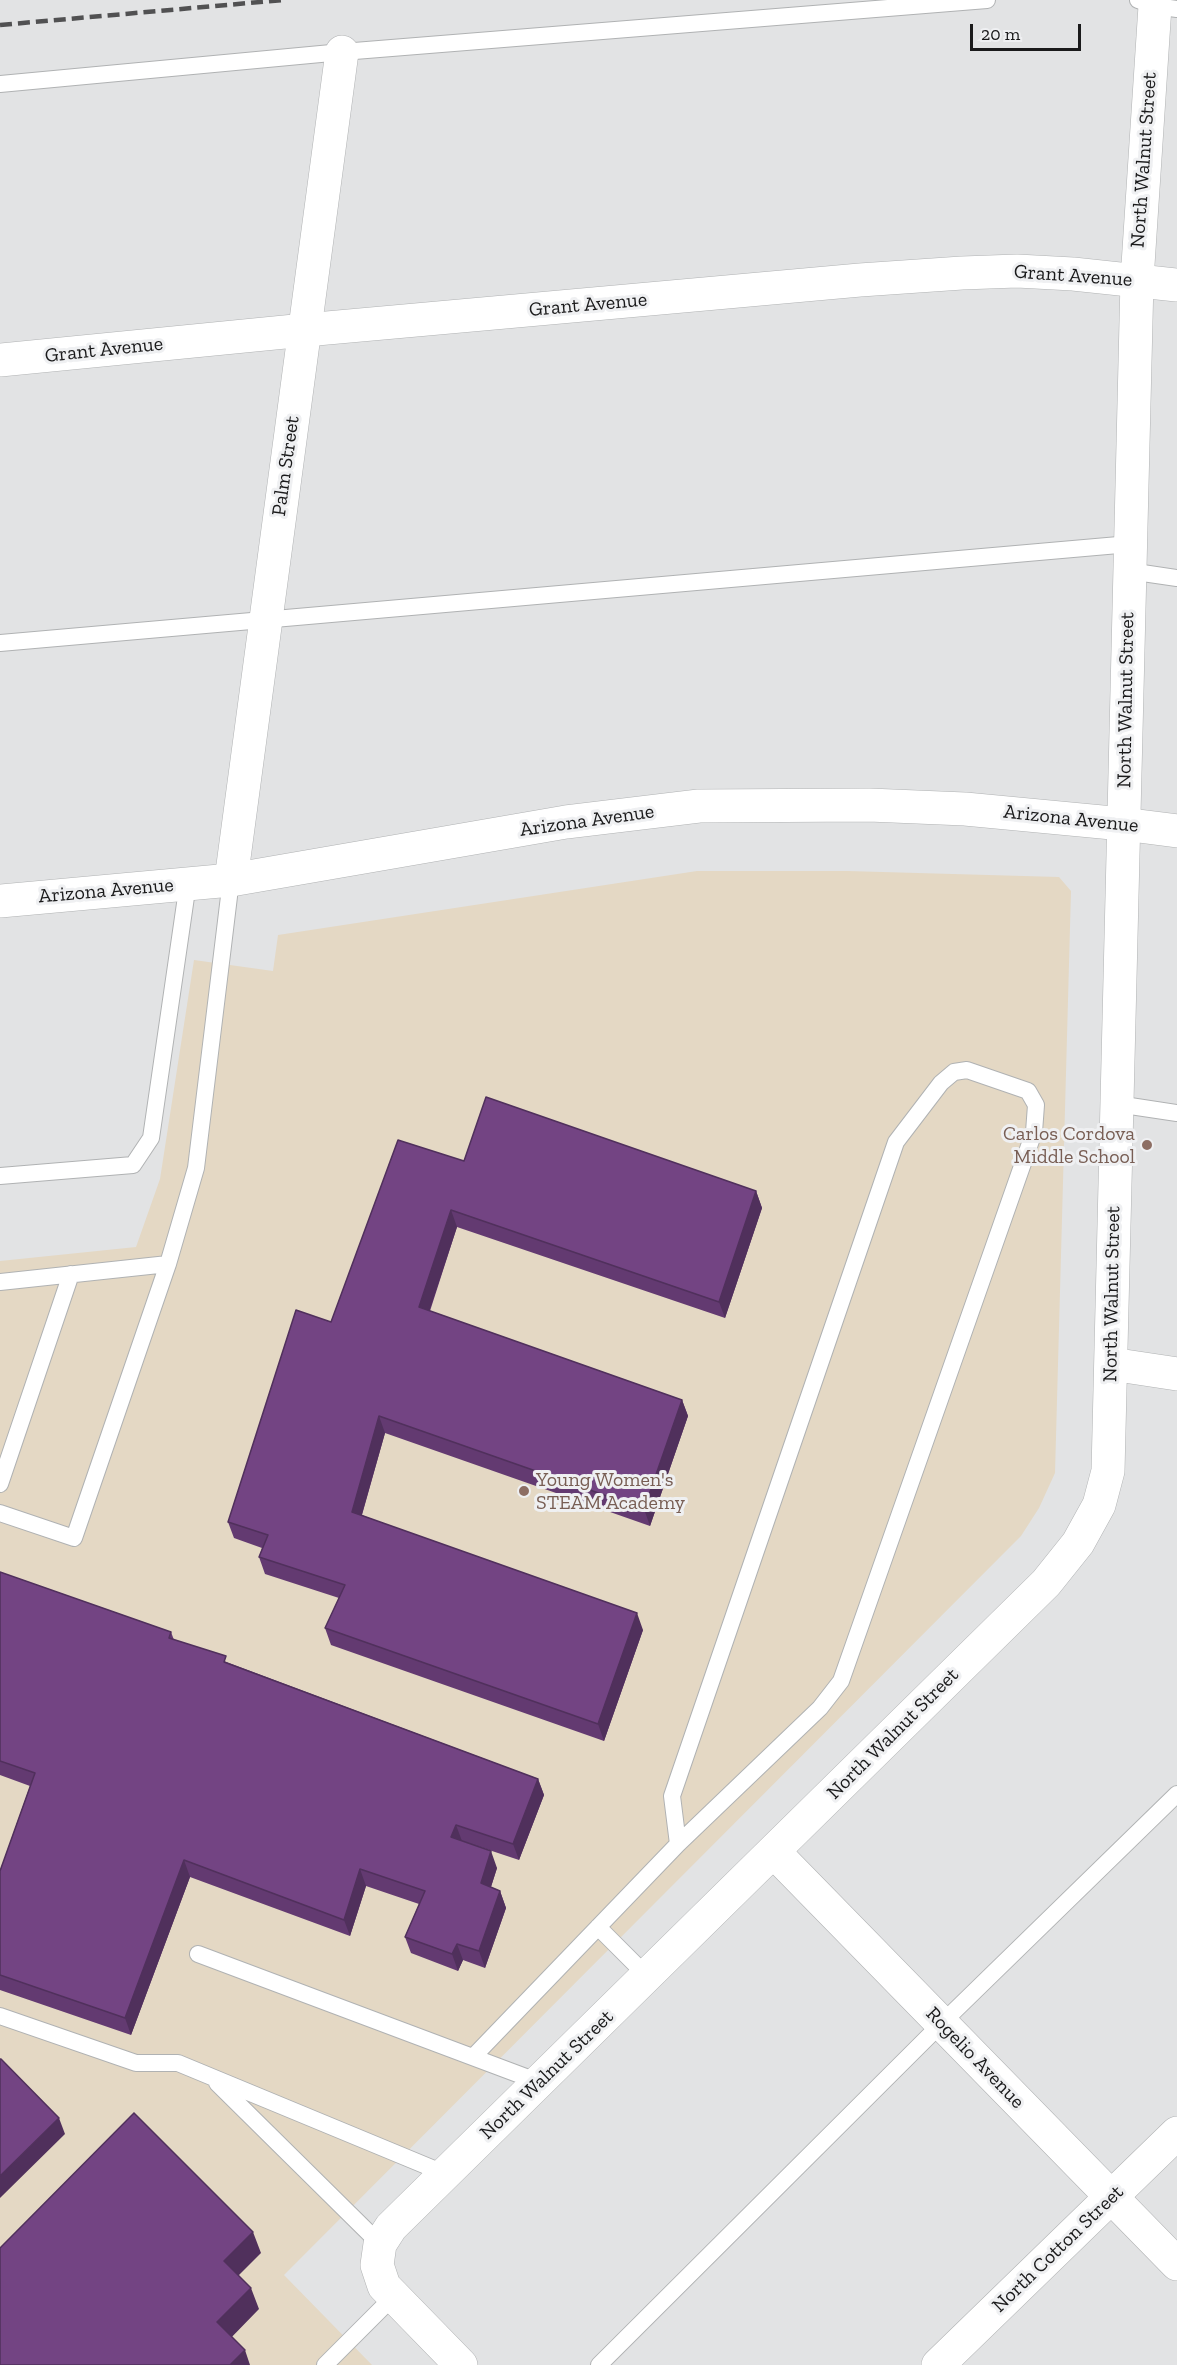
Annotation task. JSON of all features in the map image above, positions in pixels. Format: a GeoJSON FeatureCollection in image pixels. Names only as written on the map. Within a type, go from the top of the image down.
{"type":"FeatureCollection","features":[{"type":"Feature","properties":{"kind":"street","name":"North Walnut Street"},"geometry":{"type":"LineString","coordinates":[[381,2244],[391,2227],[1046,1583],[1078,1543],[1099,1505],[1108,1471],[1137,280],[1157,5]]}},
{"type":"Feature","properties":{"kind":"street","name":"Palm Street"},"geometry":{"type":"LineString","coordinates":[[231,880],[342,52]]}},
{"type":"Feature","properties":{"kind":"street","name":"Grant Avenue"},"geometry":{"type":"LineString","coordinates":[[0,360],[304,330],[963,273],[1017,271],[1177,285]]}},
{"type":"Feature","properties":{"kind":"street","name":"Arizona Avenue"},"geometry":{"type":"LineString","coordinates":[[0,901],[231,880],[566,822],[699,806],[869,805],[965,809],[1177,831]]}},
{"type":"Feature","properties":{"kind":"street"},"geometry":{"type":"LineString","coordinates":[[1111,1364],[1177,1374]]}},
{"type":"Feature","properties":{"kind":"street","name":"Rogelio Avenue"},"geometry":{"type":"LineString","coordinates":[[774,1852],[1177,2264]]}},
{"type":"Feature","properties":{"kind":"street","name":"North Cotton Street"},"geometry":{"type":"LineString","coordinates":[[938,2365],[1177,2133]]}},
{"type":"Feature","properties":{"kind":"street"},"geometry":{"type":"LineString","coordinates":[[381,2244],[377,2265],[389,2291],[461,2365]]}},
{"type":"Feature","properties":{"kind":"lane"},"geometry":{"type":"LineString","coordinates":[[0,84],[342,52],[987,0]]}},
{"type":"Feature","properties":{"kind":"lane"},"geometry":{"type":"LineString","coordinates":[[0,643],[266,618],[1130,558],[1177,578]]}},
{"type":"Feature","properties":{"kind":"lane"},"geometry":{"type":"LineString","coordinates":[[0,1514],[74,1538],[168,1264],[195,1168],[231,880]]}},
{"type":"Feature","properties":{"kind":"lane"},"geometry":{"type":"LineString","coordinates":[[0,1176],[133,1164],[151,1138],[188,883]]}},
{"type":"Feature","properties":{"kind":"lane"},"geometry":{"type":"LineString","coordinates":[[473,2057],[678,1844],[820,1708],[841,1681],[1034,1132],[1036,1105],[1028,1091],[967,1070],[954,1072],[941,1083],[896,1142],[672,1796],[678,1844]]}},
{"type":"Feature","properties":{"kind":"lane"},"geometry":{"type":"LineString","coordinates":[[1117,1104],[1177,1113]]}},
{"type":"Feature","properties":{"kind":"lane"},"geometry":{"type":"LineString","coordinates":[[0,1282],[168,1264]]}},
{"type":"Feature","properties":{"kind":"lane"},"geometry":{"type":"LineString","coordinates":[[0,1484],[71,1274]]}},
{"type":"Feature","properties":{"kind":"lane"},"geometry":{"type":"LineString","coordinates":[[599,2365],[941,2024],[1177,1794]]}},
{"type":"Feature","properties":{"kind":"lane"},"geometry":{"type":"LineString","coordinates":[[598,1927],[647,1976]]}},
{"type":"Feature","properties":{"kind":"lane"},"geometry":{"type":"LineString","coordinates":[[198,1954],[540,2082]]}},
{"type":"Feature","properties":{"kind":"lane"},"geometry":{"type":"LineString","coordinates":[[0,2016],[136,2063],[178,2063],[446,2174]]}},
{"type":"Feature","properties":{"kind":"lane"},"geometry":{"type":"LineString","coordinates":[[209,2076],[381,2244]]}},
{"type":"Feature","properties":{"kind":"lane"},"geometry":{"type":"LineString","coordinates":[[325,2365],[389,2291]]}},
{"type":"Feature","properties":{"kind":"shaded area","name":"Young Women's STEAM Academy"},"geometry":{"type":"Polygon","coordinates":[[[697,871],[847,871],[1059,877],[1071,891],[1055,1473],[1039,1508],[1021,1536],[284,2275],[372,2365],[0,2365],[0,1261],[136,1247],[160,1179],[194,960],[273,971],[278,935],[697,871]]]}},
{"type":"Feature","properties":{"kind":"building"},"geometry":{"type":"Polygon","coordinates":[[[486,1097],[756,1191],[719,1302],[451,1210],[419,1307],[682,1400],[644,1509],[379,1416],[352,1512],[637,1613],[598,1724],[325,1628],[345,1585],[259,1557],[268,1535],[228,1522],[296,1310],[331,1322],[398,1140],[464,1161],[486,1097]]]}},
{"type":"Feature","properties":{"kind":"building"},"geometry":{"type":"Polygon","coordinates":[[[0,1572],[171,1632],[169,1638],[226,1656],[224,1662],[538,1779],[513,1844],[456,1825],[451,1837],[491,1851],[481,1883],[500,1891],[479,1951],[457,1944],[452,1954],[405,1937],[425,1891],[360,1869],[344,1920],[184,1860],[125,2018],[0,1975],[0,1871],[35,1773],[0,1761],[0,1572]]]}},
{"type":"Feature","properties":{"kind":"building"},"geometry":{"type":"Polygon","coordinates":[[[0,2059],[59,2118],[0,2176],[0,2059]]]}},
{"type":"Feature","properties":{"kind":"building"},"geometry":{"type":"Polygon","coordinates":[[[134,2113],[253,2232],[224,2261],[251,2288],[217,2322],[245,2350],[230,2365],[0,2365],[0,2248],[134,2113]]]}},
{"type":"Feature","properties":{"kind":"railway"},"geometry":{"type":"LineString","coordinates":[[0,25],[283,0]]}},
{"type":"Feature","properties":{"kind":"place","name":"Carlos Cordova Middle School"},"geometry":{"type":"Point","coordinates":[1147,1145]}},
{"type":"Feature","properties":{"kind":"place","name":"Young Women's STEAM Academy"},"geometry":{"type":"Point","coordinates":[524,1491]}}]}
